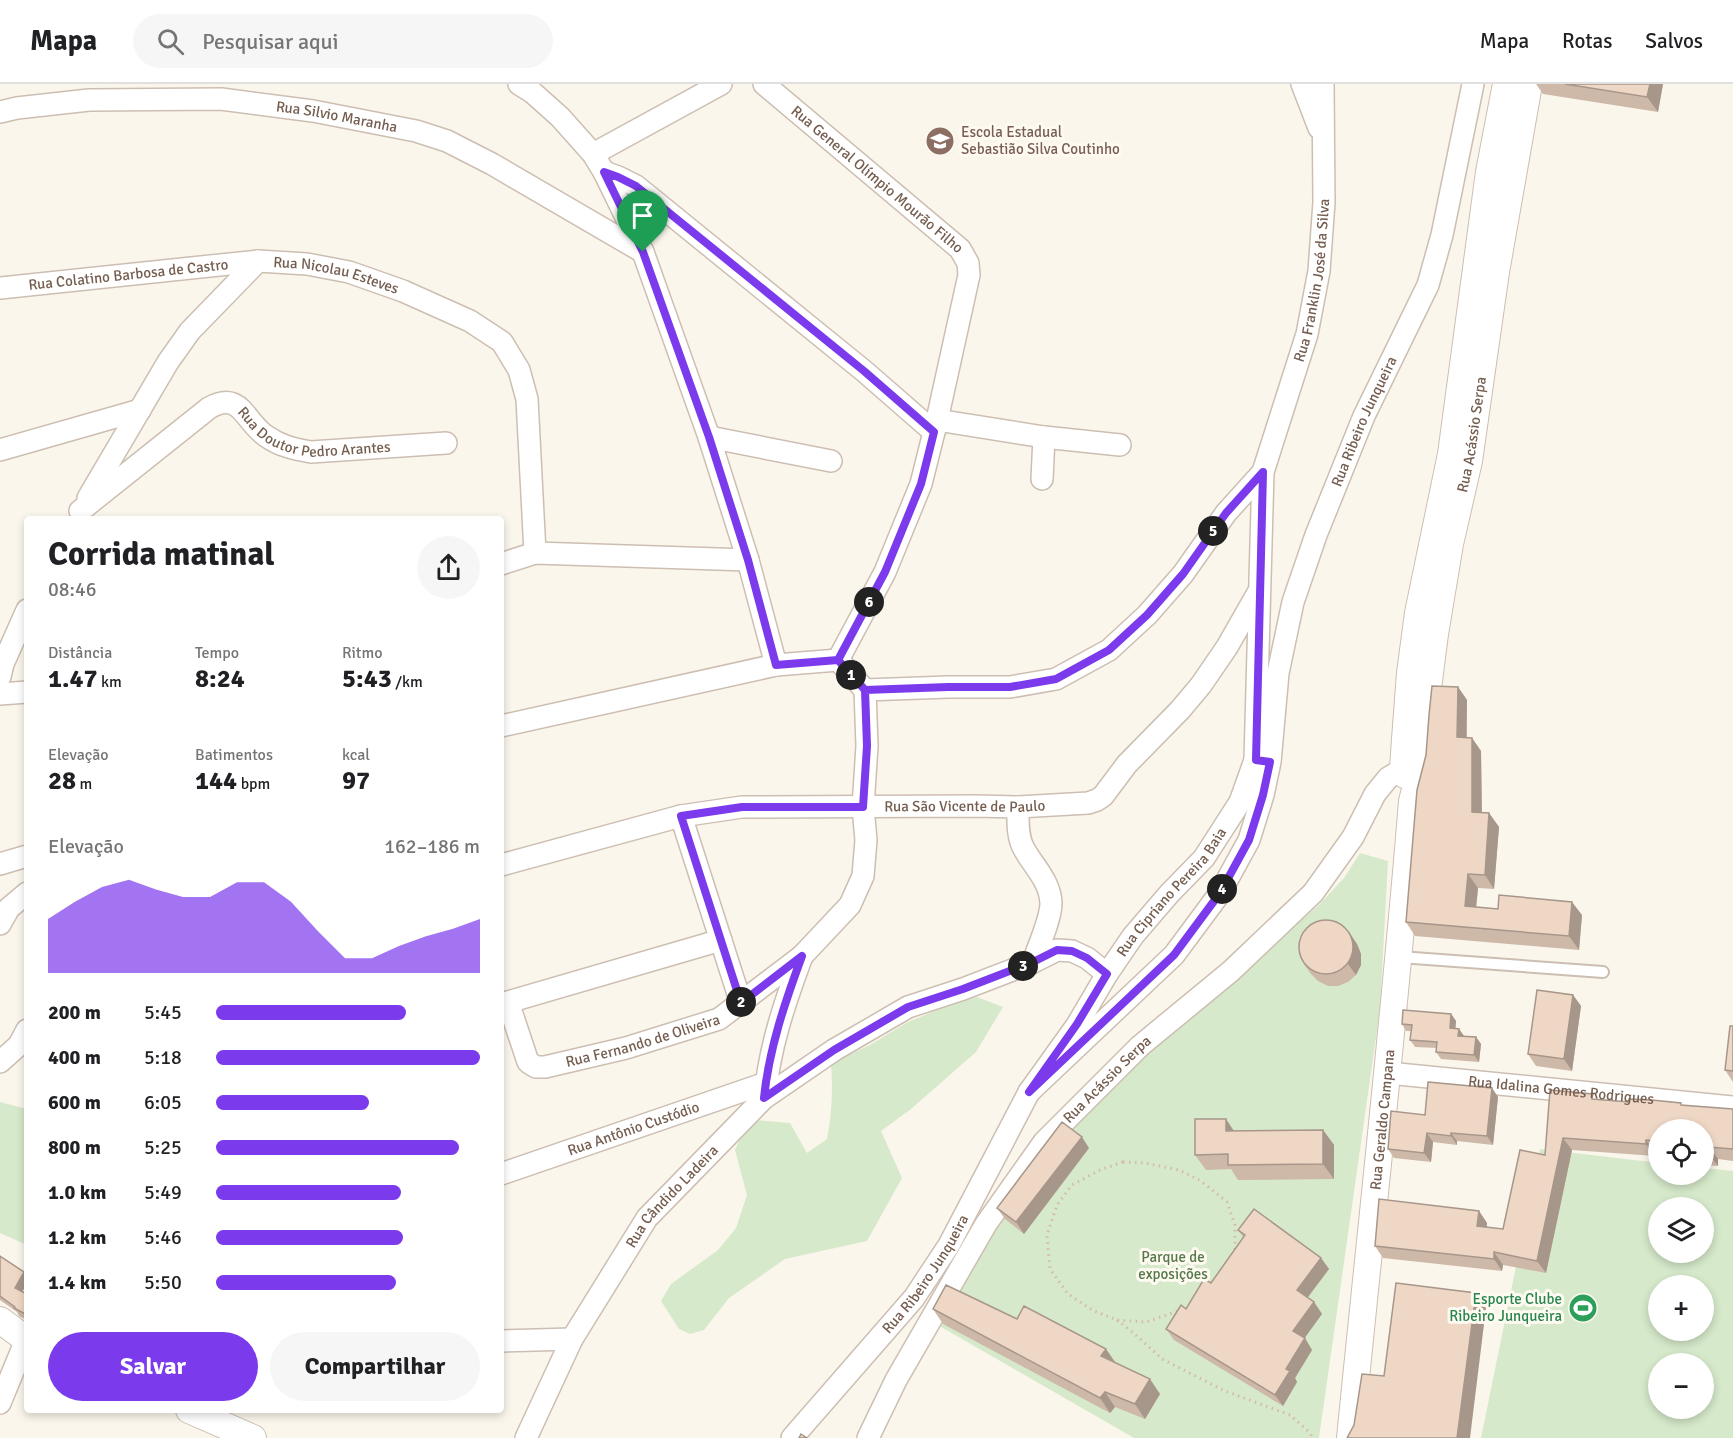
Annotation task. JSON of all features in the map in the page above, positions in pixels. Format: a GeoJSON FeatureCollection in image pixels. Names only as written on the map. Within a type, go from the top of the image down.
{"type":"FeatureCollection","features":[{"type":"Feature","properties":{"kind":"street"},"geometry":{"type":"LineString","coordinates":[[593,154],[721,84]]}},
{"type":"Feature","properties":{"kind":"street","name":"Rua General Olímpio Mourão Filho"},"geometry":{"type":"LineString","coordinates":[[764,84],[960,249],[968,263],[969,275],[921,484],[885,572],[838,660]]}},
{"type":"Feature","properties":{"kind":"street"},"geometry":{"type":"LineString","coordinates":[[1302,84],[1323,140]]}},
{"type":"Feature","properties":{"kind":"street","name":"Rua Franklin José da Silva"},"geometry":{"type":"LineString","coordinates":[[1263,472],[1307,334],[1319,271],[1324,202],[1323,84]]}},
{"type":"Feature","properties":{"kind":"street","name":"Rua Ribeiro Junqueira"},"geometry":{"type":"LineString","coordinates":[[1263,761],[1293,602],[1316,535],[1364,416],[1428,285],[1442,235],[1473,84]]}},
{"type":"Feature","properties":{"kind":"street","name":"Rua Acássio Serpa"},"geometry":{"type":"LineString","coordinates":[[1486,270],[1489,172],[1506,84]]}},
{"type":"Feature","properties":{"kind":"street","name":"Rua Acássio Serpa"},"geometry":{"type":"LineString","coordinates":[[868,1438],[896,1380],[986,1224],[1044,1142],[1140,1046],[1231,971],[1313,894],[1353,837],[1375,794],[1389,778],[1412,768],[1423,727],[1486,270],[1529,84]]}},
{"type":"Feature","properties":{"kind":"street"},"geometry":{"type":"LineString","coordinates":[[531,87],[593,154],[643,252],[709,437],[748,560],[776,665]]}},
{"type":"Feature","properties":{"kind":"street","name":"Rua Silvio Maranha"},"geometry":{"type":"LineString","coordinates":[[0,112],[89,100],[221,99],[313,111],[416,131],[447,141],[492,164],[643,252]]}},
{"type":"Feature","properties":{"kind":"street"},"geometry":{"type":"LineString","coordinates":[[604,172],[636,186],[864,371],[936,426],[1120,445]]}},
{"type":"Feature","properties":{"kind":"street","name":"Rua Colatino Barbosa de Castro"},"geometry":{"type":"LineString","coordinates":[[0,288],[258,261]]}},
{"type":"Feature","properties":{"kind":"street","name":"Rua Nicolau Esteves"},"geometry":{"type":"LineString","coordinates":[[78,515],[168,362],[190,331],[258,261],[308,264],[360,276],[403,291],[470,321],[502,342],[519,370],[527,399],[535,553]]}},
{"type":"Feature","properties":{"kind":"street","name":"Rua Doutor Pedro Arantes"},"geometry":{"type":"LineString","coordinates":[[78,515],[219,402],[228,401],[234,404],[264,435],[291,449],[311,452],[446,443]]}},
{"type":"Feature","properties":{"kind":"street"},"geometry":{"type":"LineString","coordinates":[[0,450],[140,410]]}},
{"type":"Feature","properties":{"kind":"street"},"geometry":{"type":"LineString","coordinates":[[1042,479],[1044,436]]}},
{"type":"Feature","properties":{"kind":"street"},"geometry":{"type":"LineString","coordinates":[[709,437],[831,461]]}},
{"type":"Feature","properties":{"kind":"street"},"geometry":{"type":"LineString","coordinates":[[1263,472],[1259,591],[1263,761]]}},
{"type":"Feature","properties":{"kind":"street"},"geometry":{"type":"LineString","coordinates":[[504,725],[776,665],[838,660],[865,690],[1010,687],[1056,679],[1109,650],[1147,615],[1183,574],[1226,513],[1263,472]]}},
{"type":"Feature","properties":{"kind":"street"},"geometry":{"type":"LineString","coordinates":[[504,563],[535,553],[748,560]]}},
{"type":"Feature","properties":{"kind":"street","name":"Rua São Vicente de Paulo"},"geometry":{"type":"LineString","coordinates":[[504,864],[681,816],[742,807],[1018,807],[1088,803],[1098,800],[1127,764],[1201,685],[1227,647],[1259,591]]}},
{"type":"Feature","properties":{"kind":"street"},"geometry":{"type":"LineString","coordinates":[[1,668],[24,617]]}},
{"type":"Feature","properties":{"kind":"street","name":"Rua Fernando de Oliveira"},"geometry":{"type":"LineString","coordinates":[[505,1003],[528,1062],[536,1067],[626,1048],[719,1018],[802,956],[850,905],[863,876],[866,840],[863,807],[867,746],[865,690]]}},
{"type":"Feature","properties":{"kind":"street"},"geometry":{"type":"LineString","coordinates":[[0,694],[24,692]]}},
{"type":"Feature","properties":{"kind":"street","name":"Rua Cipriano Pereira Baia"},"geometry":{"type":"LineString","coordinates":[[1029,1092],[1077,1024],[1133,936],[1204,858],[1263,761]]}},
{"type":"Feature","properties":{"kind":"street","name":"Rua Cipriano Pereira Baia"},"geometry":{"type":"LineString","coordinates":[[1029,1092],[1174,955],[1220,893],[1249,840],[1263,795],[1263,761]]}},
{"type":"Feature","properties":{"kind":"street","name":"Rua Geraldo Campana"},"geometry":{"type":"LineString","coordinates":[[1350,1438],[1400,957],[1412,801],[1412,768]]}},
{"type":"Feature","properties":{"kind":"street"},"geometry":{"type":"LineString","coordinates":[[1018,807],[1018,827],[1023,847],[1046,881],[1051,904],[1033,962]]}},
{"type":"Feature","properties":{"kind":"street"},"geometry":{"type":"LineString","coordinates":[[681,816],[741,1003]]}},
{"type":"Feature","properties":{"kind":"street"},"geometry":{"type":"LineString","coordinates":[[0,864],[24,857]]}},
{"type":"Feature","properties":{"kind":"street"},"geometry":{"type":"LineString","coordinates":[[0,924],[9,908],[24,896]]}},
{"type":"Feature","properties":{"kind":"street"},"geometry":{"type":"LineString","coordinates":[[505,1003],[721,940]]}},
{"type":"Feature","properties":{"kind":"street"},"geometry":{"type":"LineString","coordinates":[[765,1090],[908,1007],[963,989],[1033,962],[1057,950],[1072,951],[1087,958],[1107,974]]}},
{"type":"Feature","properties":{"kind":"street"},"geometry":{"type":"LineString","coordinates":[[765,1090],[780,1017],[802,956]]}},
{"type":"Feature","properties":{"kind":"street"},"geometry":{"type":"LineString","coordinates":[[0,1062],[19,1045],[24,1036]]}},
{"type":"Feature","properties":{"kind":"street","name":"Rua Idalina Gomes Rodrigues"},"geometry":{"type":"LineString","coordinates":[[1389,1073],[1733,1107]]}},
{"type":"Feature","properties":{"kind":"street","name":"Rua Antônio Custódio"},"geometry":{"type":"LineString","coordinates":[[504,1173],[765,1090]]}},
{"type":"Feature","properties":{"kind":"street","name":"Rua Cândido Ladeira"},"geometry":{"type":"LineString","coordinates":[[526,1438],[572,1339],[647,1218],[765,1090]]}},
{"type":"Feature","properties":{"kind":"street","name":"Rua Ribeiro Junqueira"},"geometry":{"type":"LineString","coordinates":[[792,1438],[914,1298],[949,1245],[1029,1092]]}},
{"type":"Feature","properties":{"kind":"street"},"geometry":{"type":"LineString","coordinates":[[0,1320],[24,1338]]}},
{"type":"Feature","properties":{"kind":"street"},"geometry":{"type":"LineString","coordinates":[[504,1341],[572,1339]]}},
{"type":"Feature","properties":{"kind":"street"},"geometry":{"type":"LineString","coordinates":[[0,1403],[24,1347]]}},
{"type":"Feature","properties":{"kind":"street"},"geometry":{"type":"LineString","coordinates":[[196,1413],[253,1438]]}},
{"type":"Feature","properties":{"kind":"lane"},"geometry":{"type":"LineString","coordinates":[[1400,957],[1603,972]]}},
{"type":"Feature","properties":{"kind":"path"},"geometry":{"type":"LineString","coordinates":[[1117,1320],[1146,1322],[1192,1306],[1223,1277],[1235,1251],[1235,1224],[1227,1202],[1201,1181],[1179,1170],[1145,1163],[1124,1162],[1100,1170],[1072,1185],[1057,1205],[1047,1234],[1050,1269],[1068,1294],[1094,1311],[1117,1320],[1162,1359],[1225,1391],[1290,1415],[1313,1438]]}},
{"type":"Feature","properties":{"kind":"green space","name":"Parque de exposições"},"geometry":{"type":"Polygon","coordinates":[[[1360,853],[1388,861],[1380,1009],[1319,1438],[1134,1438],[936,1324],[953,1291],[1042,1158],[1141,1054],[1317,907],[1344,878],[1360,853]]]}},
{"type":"Feature","properties":{"kind":"green space"},"geometry":{"type":"Polygon","coordinates":[[[977,997],[1003,1007],[976,1052],[911,1109],[881,1131],[902,1178],[867,1241],[785,1259],[729,1298],[704,1330],[690,1334],[679,1329],[661,1301],[671,1284],[718,1250],[736,1228],[747,1195],[735,1150],[742,1134],[756,1120],[790,1123],[807,1153],[827,1139],[832,1101],[831,1063],[870,1045],[906,1023],[977,997]]]}},
{"type":"Feature","properties":{"kind":"green space"},"geometry":{"type":"Polygon","coordinates":[[[0,1102],[24,1108],[24,1244],[0,1233],[0,1102]]]}},
{"type":"Feature","properties":{"kind":"green space","name":"Esporte Clube Ribeiro Junqueira"},"geometry":{"type":"Polygon","coordinates":[[[1540,1149],[1648,1162],[1648,1185],[1714,1185],[1714,1169],[1733,1171],[1733,1438],[1481,1438],[1540,1149]]]}},
{"type":"Feature","properties":{"kind":"building"},"geometry":{"type":"Polygon","coordinates":[[[1565,84],[1650,84],[1647,97],[1565,84]]]}},
{"type":"Feature","properties":{"kind":"building"},"geometry":{"type":"Polygon","coordinates":[[[1432,686],[1458,687],[1457,737],[1472,738],[1472,812],[1489,813],[1485,875],[1468,874],[1465,906],[1498,909],[1499,895],[1572,902],[1569,936],[1406,922],[1417,790],[1426,755],[1432,686]]]}},
{"type":"Feature","properties":{"kind":"building"},"geometry":{"type":"Polygon","coordinates":[[[1321,920],[1331,920],[1341,924],[1349,932],[1353,947],[1349,962],[1341,970],[1331,974],[1321,974],[1311,970],[1303,962],[1299,952],[1299,942],[1303,932],[1311,924],[1321,920]]]}},
{"type":"Feature","properties":{"kind":"building"},"geometry":{"type":"Polygon","coordinates":[[[1537,990],[1573,995],[1564,1059],[1528,1054],[1537,990]]]}},
{"type":"Feature","properties":{"kind":"building"},"geometry":{"type":"Polygon","coordinates":[[[1403,1010],[1451,1014],[1450,1028],[1459,1029],[1458,1036],[1476,1037],[1474,1055],[1436,1052],[1437,1042],[1410,1040],[1412,1025],[1402,1024],[1403,1010]]]}},
{"type":"Feature","properties":{"kind":"building"},"geometry":{"type":"Polygon","coordinates":[[[1730,1026],[1733,1026],[1733,1071],[1725,1070],[1730,1026]]]}},
{"type":"Feature","properties":{"kind":"building"},"geometry":{"type":"Polygon","coordinates":[[[1428,1082],[1492,1088],[1487,1136],[1427,1133],[1424,1153],[1388,1149],[1391,1111],[1425,1115],[1428,1082]]]}},
{"type":"Feature","properties":{"kind":"building"},"geometry":{"type":"Polygon","coordinates":[[[1550,1090],[1593,1094],[1592,1099],[1629,1102],[1629,1099],[1652,1100],[1733,1109],[1733,1149],[1714,1147],[1714,1119],[1648,1119],[1646,1144],[1563,1138],[1537,1261],[1494,1252],[1494,1259],[1375,1246],[1379,1199],[1479,1211],[1477,1226],[1503,1229],[1520,1150],[1545,1155],[1550,1090]]]}},
{"type":"Feature","properties":{"kind":"building"},"geometry":{"type":"Polygon","coordinates":[[[1195,1119],[1226,1119],[1226,1131],[1323,1130],[1323,1164],[1228,1165],[1228,1154],[1195,1155],[1195,1119]]]}},
{"type":"Feature","properties":{"kind":"building"},"geometry":{"type":"Polygon","coordinates":[[[1062,1122],[1082,1137],[1016,1222],[997,1208],[1062,1122]]]}},
{"type":"Feature","properties":{"kind":"building"},"geometry":{"type":"Polygon","coordinates":[[[1254,1209],[1321,1258],[1297,1290],[1314,1302],[1293,1331],[1305,1338],[1286,1369],[1290,1371],[1275,1395],[1166,1329],[1181,1305],[1186,1309],[1204,1279],[1211,1283],[1245,1235],[1238,1230],[1254,1209]]]}},
{"type":"Feature","properties":{"kind":"building"},"geometry":{"type":"Polygon","coordinates":[[[0,1256],[24,1272],[15,1288],[24,1292],[24,1313],[0,1296],[0,1256]]]}},
{"type":"Feature","properties":{"kind":"building"},"geometry":{"type":"Polygon","coordinates":[[[1396,1283],[1476,1293],[1457,1438],[1347,1438],[1354,1425],[1362,1374],[1384,1376],[1396,1283]]]}},
{"type":"Feature","properties":{"kind":"building"},"geometry":{"type":"Polygon","coordinates":[[[946,1285],[1017,1319],[1024,1306],[1106,1349],[1101,1356],[1150,1379],[1135,1404],[1105,1392],[1100,1398],[933,1309],[946,1285]]]}},
{"type":"Feature","properties":{"kind":"place","name":"Escola Estadual Sebastião Silva Coutinho"},"geometry":{"type":"Point","coordinates":[940,141]}},
{"type":"Feature","properties":{"kind":"place","name":"Esporte Clube Ribeiro Junqueira"},"geometry":{"type":"Point","coordinates":[1583,1308]}},
{"type":"Feature","properties":{"kind":"route"},"geometry":{"type":"LineString","coordinates":[[643,252],[604,172],[636,186],[864,371],[934,432],[921,484],[885,572],[838,660],[865,690],[1010,687],[1056,679],[1109,650],[1147,615],[1183,574],[1226,513],[1263,472],[1256,760],[1270,762],[1263,795],[1249,840],[1220,893],[1174,955],[1029,1092],[1077,1024],[1107,974],[1087,958],[1072,951],[1057,950],[1033,962],[963,989],[908,1007],[834,1050],[764,1098],[780,1017],[802,956],[741,1003],[681,816],[742,807],[863,807],[867,746],[865,690],[838,660],[776,665],[748,560],[709,437],[643,252]]}}]}
